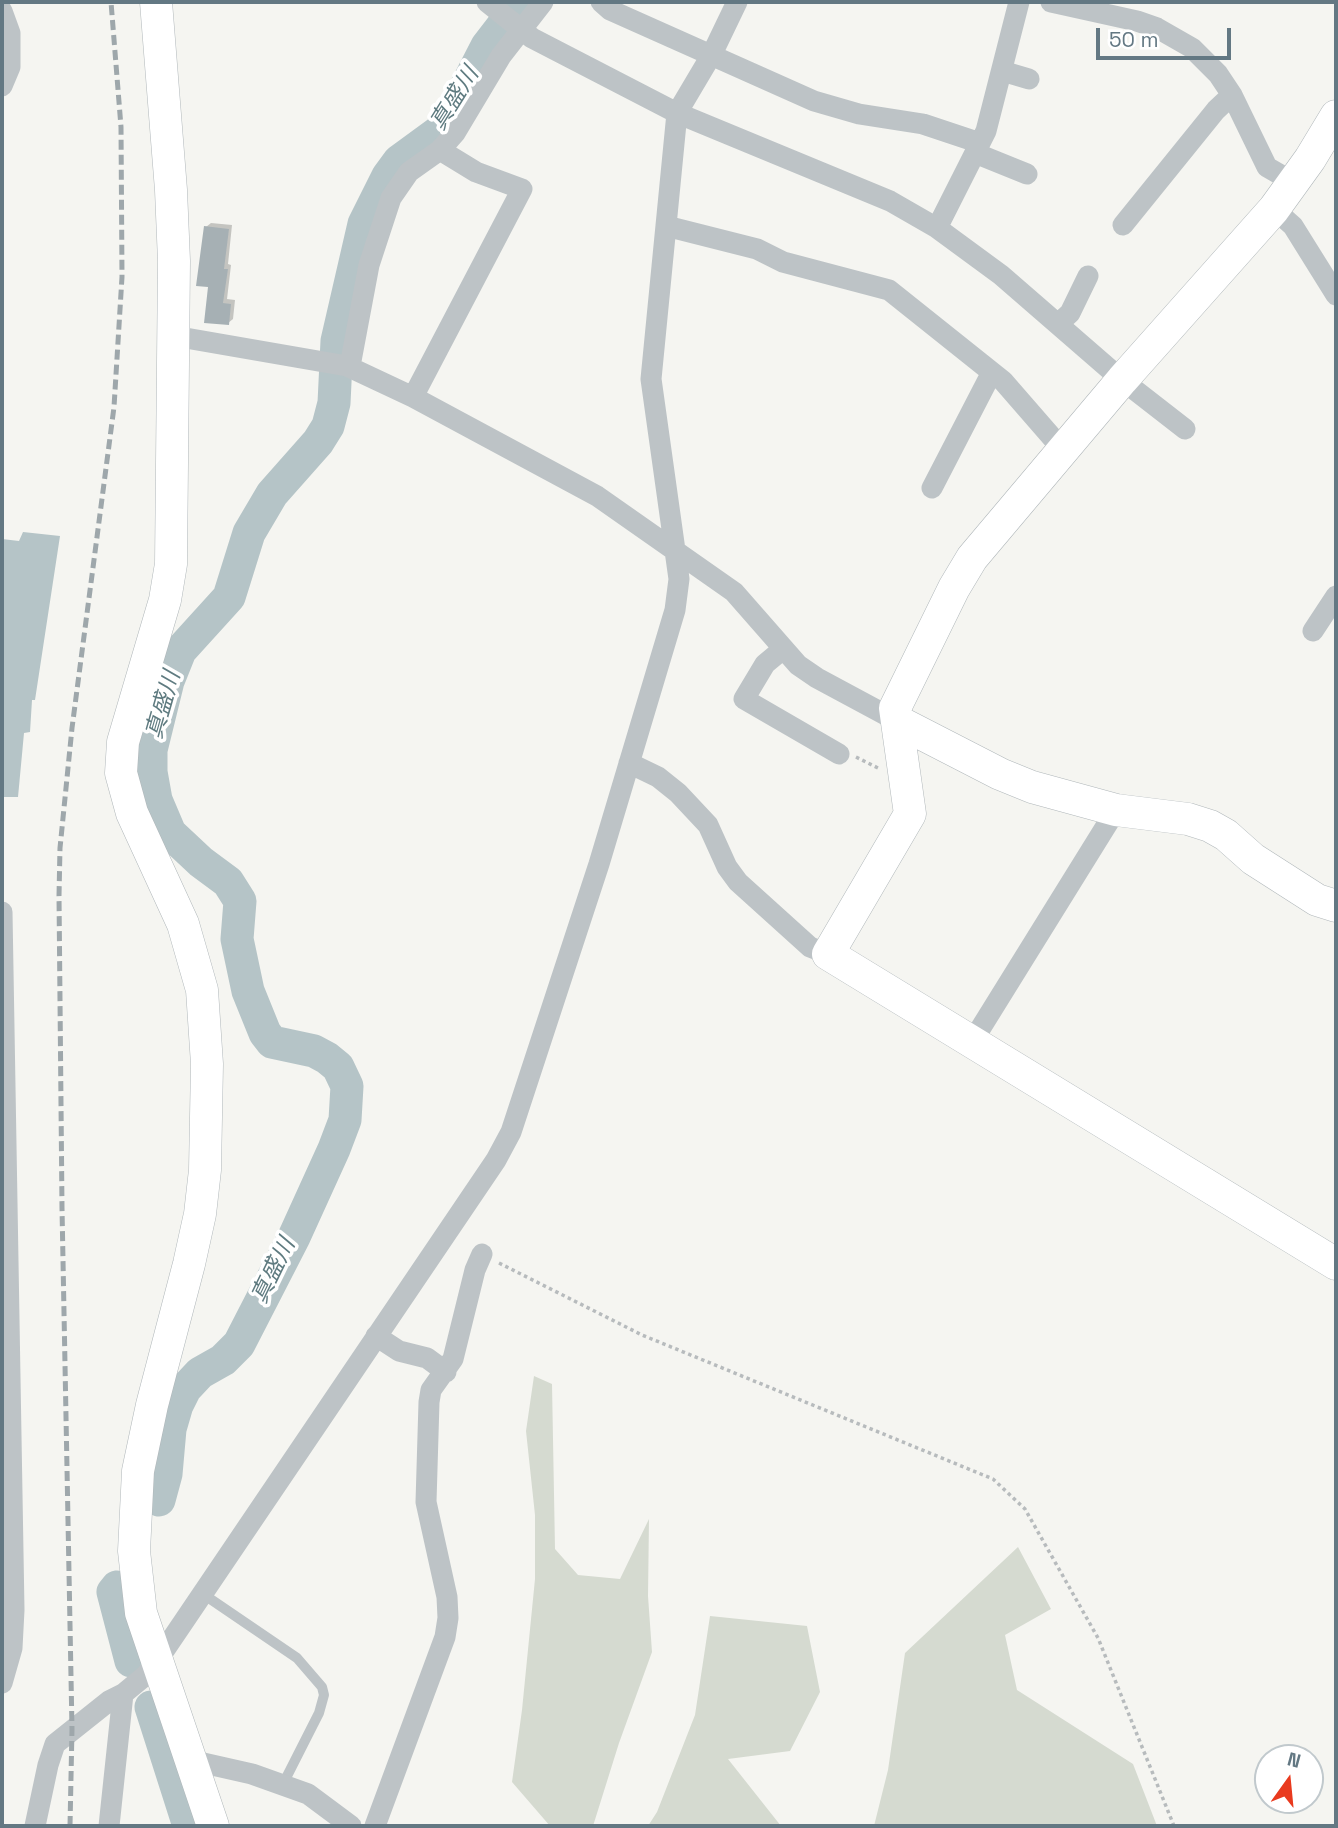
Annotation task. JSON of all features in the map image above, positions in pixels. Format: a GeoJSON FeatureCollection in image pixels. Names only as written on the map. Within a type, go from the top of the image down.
{"type":"FeatureCollection","features":[{"type":"Feature","properties":{"kind":"street"},"geometry":{"type":"LineString","coordinates":[[156,2],[172,190],[174,337],[169,580],[128,720],[121,773],[132,813],[183,923],[195,959],[202,990],[207,1064],[205,1170],[200,1214],[138,1471],[134,1551],[141,1614],[213,1826]]}},
{"type":"Feature","properties":{"kind":"street"},"geometry":{"type":"LineString","coordinates":[[348,366],[369,265],[388,206],[399,185],[410,172],[440,150],[460,126],[501,55],[542,2]]}},
{"type":"Feature","properties":{"kind":"street"},"geometry":{"type":"LineString","coordinates":[[601,2],[610,10],[814,101],[859,114],[923,124],[1027,174]]}},
{"type":"Feature","properties":{"kind":"street"},"geometry":{"type":"LineString","coordinates":[[35,1826],[55,1744],[109,1700],[123,1694],[146,1675],[157,1661],[496,1160],[510,1132],[599,864],[675,610],[679,579],[676,550],[651,379],[677,113],[712,54],[737,2]]}},
{"type":"Feature","properties":{"kind":"street"},"geometry":{"type":"LineString","coordinates":[[937,228],[986,131],[1019,2]]}},
{"type":"Feature","properties":{"kind":"street"},"geometry":{"type":"LineString","coordinates":[[1051,2],[1137,21],[1157,28],[1192,48],[1218,74],[1232,94],[1267,167],[1293,182]]}},
{"type":"Feature","properties":{"kind":"street"},"geometry":{"type":"LineString","coordinates":[[493,7],[532,38],[677,113],[890,201],[937,228],[1001,275],[1122,380],[1185,429]]}},
{"type":"Feature","properties":{"kind":"street"},"geometry":{"type":"LineString","coordinates":[[2,11],[10,33],[10,67],[2,86]]}},
{"type":"Feature","properties":{"kind":"street"},"geometry":{"type":"LineString","coordinates":[[1002,71],[1029,79]]}},
{"type":"Feature","properties":{"kind":"street"},"geometry":{"type":"LineString","coordinates":[[1123,225],[1232,94]]}},
{"type":"Feature","properties":{"kind":"street"},"geometry":{"type":"LineString","coordinates":[[828,954],[910,814],[895,708],[954,588],[972,558],[1122,380],[1274,209],[1336,116]]}},
{"type":"Feature","properties":{"kind":"street"},"geometry":{"type":"LineString","coordinates":[[413,397],[522,189],[476,172],[440,150]]}},
{"type":"Feature","properties":{"kind":"street"},"geometry":{"type":"LineString","coordinates":[[1274,209],[1293,226],[1336,295]]}},
{"type":"Feature","properties":{"kind":"street"},"geometry":{"type":"LineString","coordinates":[[667,226],[757,249],[783,262],[890,290],[1003,381],[1063,450]]}},
{"type":"Feature","properties":{"kind":"street"},"geometry":{"type":"LineString","coordinates":[[1058,324],[1070,313],[1088,275]]}},
{"type":"Feature","properties":{"kind":"street"},"geometry":{"type":"LineString","coordinates":[[174,337],[348,366],[413,397],[597,496],[676,550],[734,592],[798,665],[817,678],[1021,782],[1059,796],[1116,810],[1188,819],[1210,826],[1226,835],[1253,859],[1317,900],[1336,906]]}},
{"type":"Feature","properties":{"kind":"street"},"geometry":{"type":"LineString","coordinates":[[932,488],[992,372]]}},
{"type":"Feature","properties":{"kind":"street"},"geometry":{"type":"LineString","coordinates":[[1313,631],[1336,596]]}},
{"type":"Feature","properties":{"kind":"street"},"geometry":{"type":"LineString","coordinates":[[783,649],[765,664],[744,699],[839,754]]}},
{"type":"Feature","properties":{"kind":"street"},"geometry":{"type":"LineString","coordinates":[[629,763],[658,777],[678,793],[708,825],[727,867],[738,882],[810,947],[828,954],[1336,1264]]}},
{"type":"Feature","properties":{"kind":"street"},"geometry":{"type":"LineString","coordinates":[[972,1042],[1116,810]]}},
{"type":"Feature","properties":{"kind":"street"},"geometry":{"type":"LineString","coordinates":[[2,912],[8,1610],[12,1648],[2,1683]]}},
{"type":"Feature","properties":{"kind":"street"},"geometry":{"type":"LineString","coordinates":[[375,1826],[445,1637],[447,1597],[426,1502],[429,1402],[431,1390],[446,1372],[459,1340],[475,1270],[482,1254]]}},
{"type":"Feature","properties":{"kind":"street"},"geometry":{"type":"LineString","coordinates":[[376,1336],[399,1351],[428,1358],[446,1372]]}},
{"type":"Feature","properties":{"kind":"street"},"geometry":{"type":"LineString","coordinates":[[109,1826],[123,1694]]}},
{"type":"Feature","properties":{"kind":"street"},"geometry":{"type":"LineString","coordinates":[[190,1760],[252,1774],[282,1784],[321,1802],[351,1826]]}},
{"type":"Feature","properties":{"kind":"lane"},"geometry":{"type":"LineString","coordinates":[[203,1594],[297,1658],[322,1688],[324,1695],[319,1713],[282,1784]]}},
{"type":"Feature","properties":{"kind":"path"},"geometry":{"type":"LineString","coordinates":[[839,754],[846,751],[881,770]]}},
{"type":"Feature","properties":{"kind":"path"},"geometry":{"type":"LineString","coordinates":[[482,1254],[642,1335],[993,1479],[1025,1509],[1098,1639],[1174,1826]]}},
{"type":"Feature","properties":{"kind":"shaded area"},"geometry":{"type":"Polygon","coordinates":[[[23,532],[60,536],[35,700],[32,700],[30,732],[24,733],[18,797],[2,797],[2,539],[19,541],[23,532]]]}},
{"type":"Feature","properties":{"kind":"shaded area"},"geometry":{"type":"Polygon","coordinates":[[[534,1376],[552,1384],[555,1549],[578,1575],[620,1579],[649,1519],[648,1596],[652,1652],[593,1826],[550,1826],[512,1782],[535,1579],[535,1515],[526,1431],[534,1376]]]}},
{"type":"Feature","properties":{"kind":"shaded area"},"geometry":{"type":"Polygon","coordinates":[[[1018,1547],[1051,1609],[1005,1635],[1017,1690],[1133,1764],[1157,1826],[874,1826],[888,1770],[905,1653],[1018,1547]]]}},
{"type":"Feature","properties":{"kind":"shaded area"},"geometry":{"type":"Polygon","coordinates":[[[710,1616],[807,1626],[820,1692],[790,1751],[728,1759],[781,1826],[648,1826],[657,1812],[695,1715],[710,1616]]]}},
{"type":"Feature","properties":{"kind":"building"},"geometry":{"type":"Polygon","coordinates":[[[204,226],[229,229],[224,269],[228,269],[223,303],[231,304],[229,325],[204,323],[208,287],[196,286],[204,226]]]}},
{"type":"Feature","properties":{"kind":"waterway","name":"真盛川"},"geometry":{"type":"LineString","coordinates":[[159,1500],[166,1474],[170,1429],[177,1405],[185,1389],[200,1373],[223,1360],[239,1344],[294,1237],[334,1149],[345,1120],[347,1086],[338,1067],[327,1058],[314,1051],[272,1042],[265,1033],[248,991],[237,939],[240,901],[228,882],[201,862],[170,833],[156,800],[151,772],[151,750],[168,681],[180,651],[229,597],[249,533],[272,494],[318,442],[328,426],[334,403],[337,341],[364,224],[388,176],[399,161],[440,131],[451,116],[487,46],[521,2]]}},
{"type":"Feature","properties":{"kind":"waterway","name":"真盛川"},"geometry":{"type":"LineString","coordinates":[[117,1587],[113,1592],[131,1661]]}},
{"type":"Feature","properties":{"kind":"waterway","name":"真盛川"},"geometry":{"type":"LineString","coordinates":[[151,1707],[189,1826]]}},
{"type":"Feature","properties":{"kind":"railway"},"geometry":{"type":"LineString","coordinates":[[70,1826],[72,1729],[62,1208],[60,848],[72,728],[114,407],[122,277],[121,127],[111,2]]}}]}
